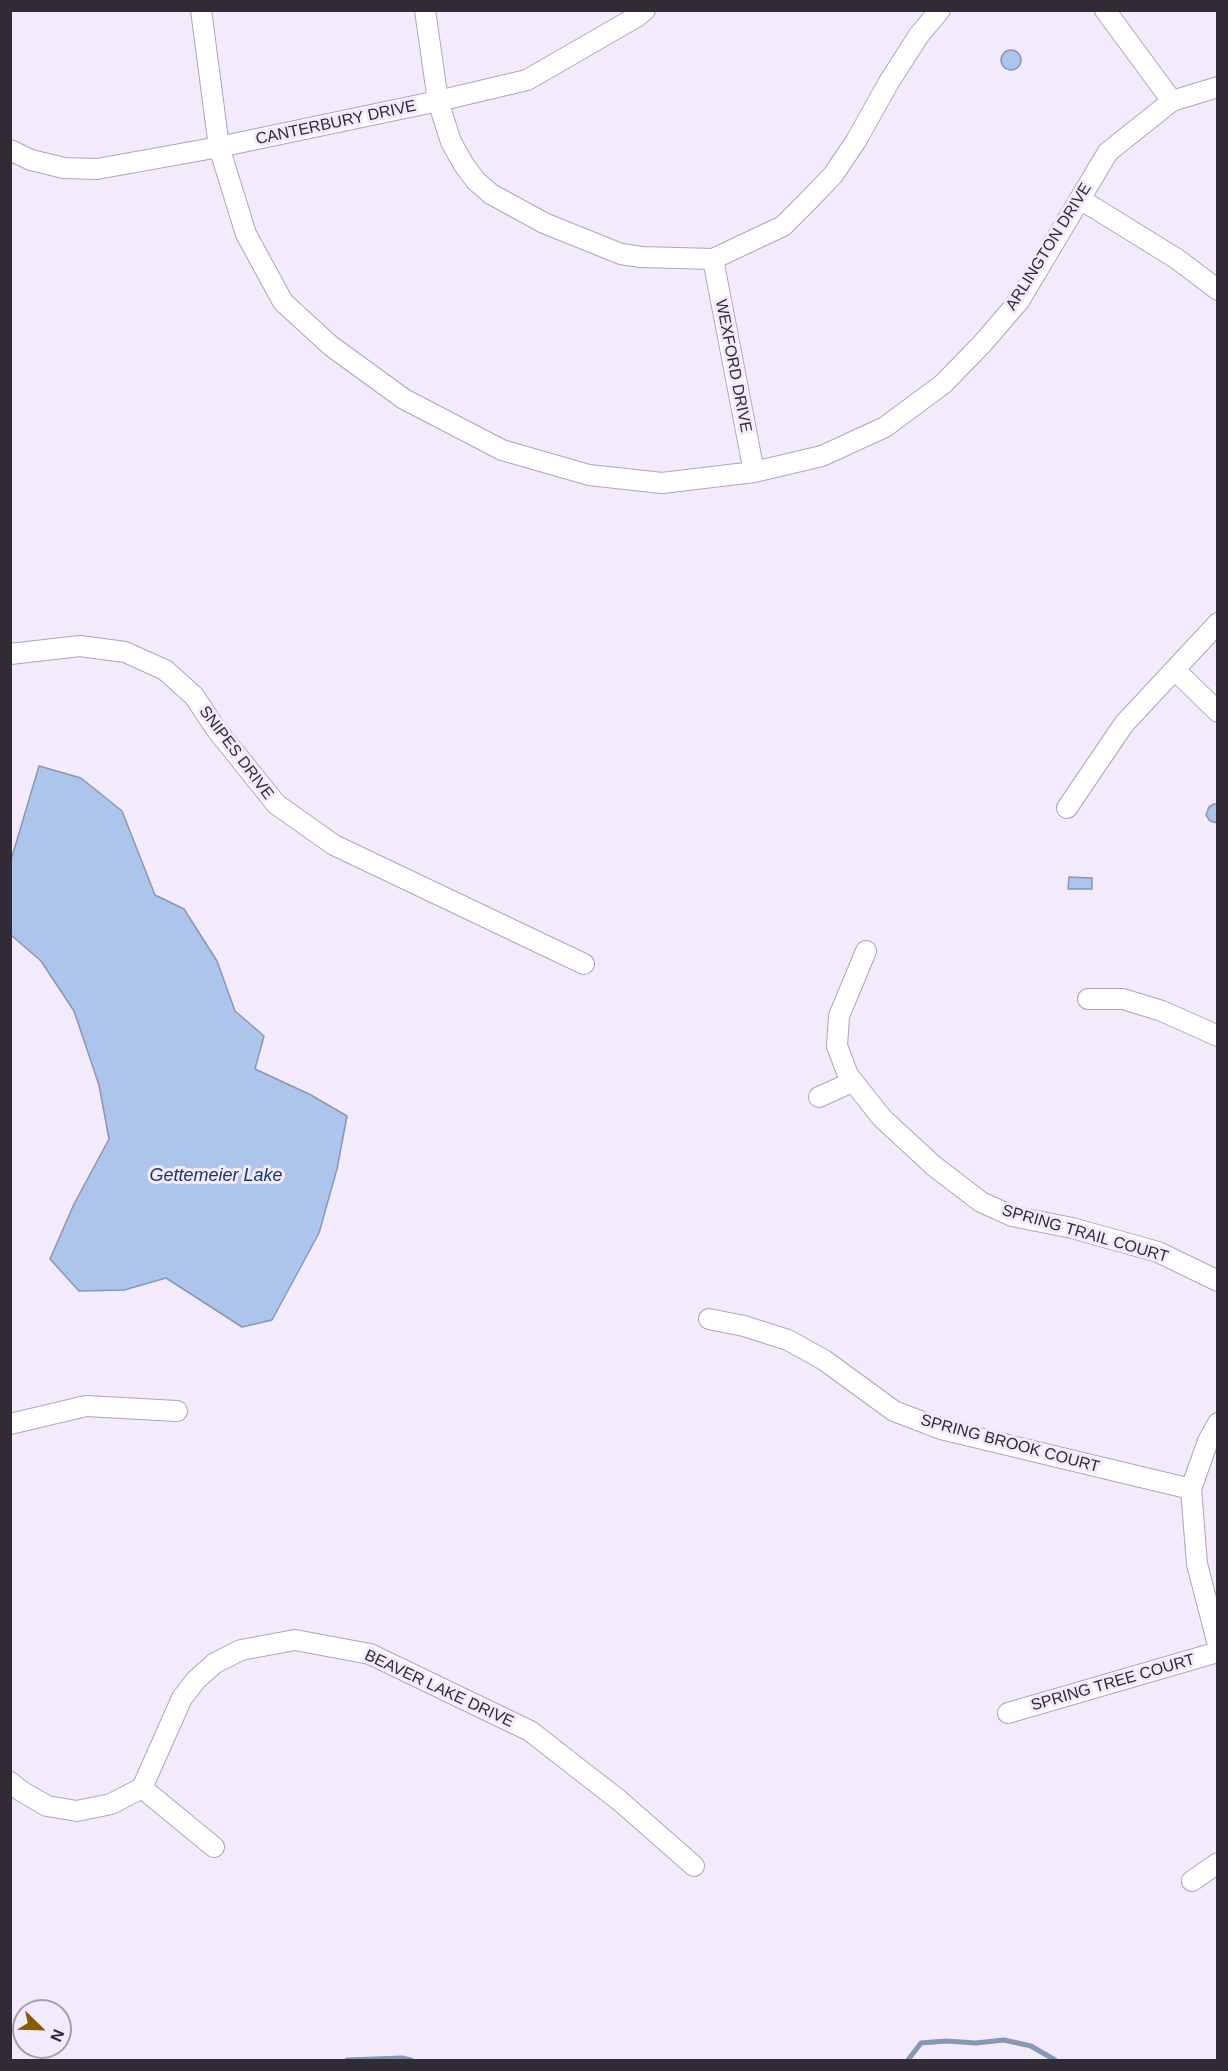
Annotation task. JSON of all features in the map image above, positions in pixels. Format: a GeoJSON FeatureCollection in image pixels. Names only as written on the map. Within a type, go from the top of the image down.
{"type":"FeatureCollection","features":[{"type":"Feature","properties":{"kind":"street","name":"ARLINGTON DRIVE"},"geometry":{"type":"LineString","coordinates":[[201,10],[219,147],[246,234],[283,302],[331,346],[404,399],[502,450],[589,476],[662,483],[754,472],[822,456],[885,427],[943,384],[1019,301],[1108,152],[1172,101],[1218,87]]}},
{"type":"Feature","properties":{"kind":"street"},"geometry":{"type":"LineString","coordinates":[[425,10],[438,101],[451,142],[476,181],[491,194],[544,223],[621,254],[641,257],[713,259],[783,226],[833,175],[852,148],[913,45],[940,10]]}},
{"type":"Feature","properties":{"kind":"street","name":"CANTERBURY DRIVE"},"geometry":{"type":"LineString","coordinates":[[10,150],[31,160],[53,165],[98,169],[219,147],[438,101],[527,80],[645,10]]}},
{"type":"Feature","properties":{"kind":"street"},"geometry":{"type":"LineString","coordinates":[[1105,10],[1172,101]]}},
{"type":"Feature","properties":{"kind":"street"},"geometry":{"type":"LineString","coordinates":[[1080,199],[1177,260],[1218,290]]}},
{"type":"Feature","properties":{"kind":"street","name":"WEXFORD DRIVE"},"geometry":{"type":"LineString","coordinates":[[713,259],[754,472]]}},
{"type":"Feature","properties":{"kind":"street"},"geometry":{"type":"LineString","coordinates":[[1067,808],[1124,724],[1218,623]]}},
{"type":"Feature","properties":{"kind":"street","name":"SNIPES DRIVE"},"geometry":{"type":"LineString","coordinates":[[10,654],[81,646],[125,652],[165,670],[194,696],[216,729],[276,804],[334,845],[584,964]]}},
{"type":"Feature","properties":{"kind":"street"},"geometry":{"type":"LineString","coordinates":[[1175,670],[1218,712]]}},
{"type":"Feature","properties":{"kind":"street","name":"SPRING TRAIL COURT"},"geometry":{"type":"LineString","coordinates":[[866,951],[839,1016],[837,1046],[852,1082],[882,1118],[934,1166],[981,1202],[1012,1216],[1072,1228],[1158,1252],[1218,1281]]}},
{"type":"Feature","properties":{"kind":"street"},"geometry":{"type":"LineString","coordinates":[[1088,999],[1123,999],[1162,1011],[1218,1036]]}},
{"type":"Feature","properties":{"kind":"street"},"geometry":{"type":"LineString","coordinates":[[819,1097],[852,1082]]}},
{"type":"Feature","properties":{"kind":"street","name":"SPRING BROOK COURT"},"geometry":{"type":"LineString","coordinates":[[709,1319],[744,1326],[788,1340],[824,1360],[894,1411],[942,1429],[1191,1489]]}},
{"type":"Feature","properties":{"kind":"street"},"geometry":{"type":"LineString","coordinates":[[10,1424],[86,1406],[177,1411]]}},
{"type":"Feature","properties":{"kind":"street"},"geometry":{"type":"LineString","coordinates":[[1218,1423],[1208,1441],[1191,1489],[1197,1564],[1218,1645]]}},
{"type":"Feature","properties":{"kind":"street","name":"BEAVER LAKE DRIVE"},"geometry":{"type":"LineString","coordinates":[[142,1788],[182,1698],[196,1680],[215,1663],[241,1650],[295,1641],[370,1654],[530,1731],[620,1801],[694,1866]]}},
{"type":"Feature","properties":{"kind":"street","name":"SPRING TREE COURT"},"geometry":{"type":"LineString","coordinates":[[1008,1713],[1218,1652]]}},
{"type":"Feature","properties":{"kind":"street"},"geometry":{"type":"LineString","coordinates":[[10,1782],[47,1806],[77,1810],[111,1804],[142,1788],[214,1847]]}},
{"type":"Feature","properties":{"kind":"street"},"geometry":{"type":"LineString","coordinates":[[1192,1881],[1218,1863]]}},
{"type":"Feature","properties":{"kind":"water"},"geometry":{"type":"Polygon","coordinates":[[[1011,50],[1018,53],[1021,60],[1018,67],[1011,70],[1004,67],[1001,60],[1004,53],[1011,50]]]}},
{"type":"Feature","properties":{"kind":"water","name":"Gettemeier Lake"},"geometry":{"type":"Polygon","coordinates":[[[39,766],[81,778],[122,811],[155,895],[184,909],[217,961],[235,1011],[264,1036],[255,1069],[311,1095],[347,1116],[337,1169],[319,1233],[272,1320],[242,1327],[166,1278],[124,1290],[79,1291],[50,1259],[74,1204],[109,1139],[99,1085],[74,1011],[41,961],[11,935],[11,860],[39,766]]]}},
{"type":"Feature","properties":{"kind":"water"},"geometry":{"type":"Polygon","coordinates":[[[1217,804],[1217,823],[1210,821],[1206,815],[1209,807],[1217,804]]]}},
{"type":"Feature","properties":{"kind":"water"},"geometry":{"type":"Polygon","coordinates":[[[1069,877],[1092,878],[1092,889],[1068,889],[1069,877]]]}},
{"type":"Feature","properties":{"kind":"waterway"},"geometry":{"type":"LineString","coordinates":[[908,2060],[921,2043],[946,2041],[976,2043],[1004,2040],[1031,2046],[1055,2060]]}},
{"type":"Feature","properties":{"kind":"waterway"},"geometry":{"type":"LineString","coordinates":[[347,2060],[402,2058],[411,2060]]}}]}
